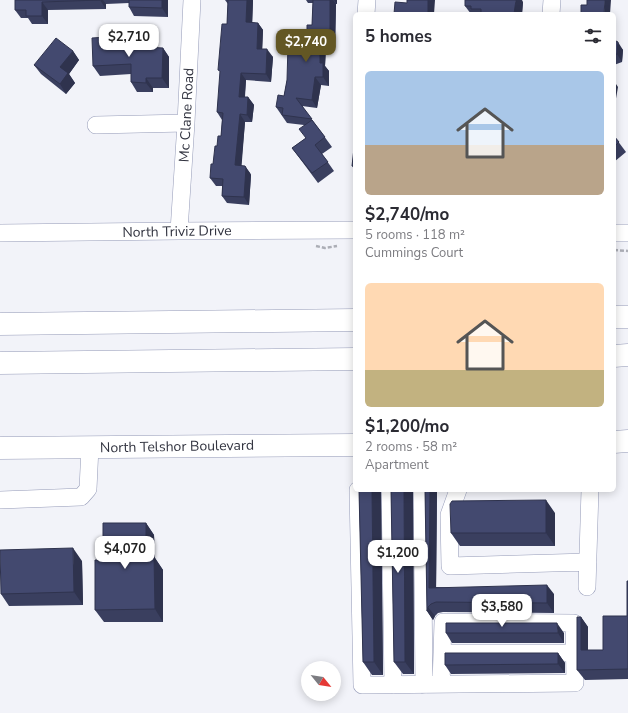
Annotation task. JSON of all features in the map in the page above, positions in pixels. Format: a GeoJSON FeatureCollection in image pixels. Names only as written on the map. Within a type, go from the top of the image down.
{"type":"FeatureCollection","features":[{"type":"Feature","properties":{"kind":"main road"},"geometry":{"type":"LineString","coordinates":[[616,317],[628,317]]}},
{"type":"Feature","properties":{"kind":"main road"},"geometry":{"type":"LineString","coordinates":[[0,324],[353,320]]}},
{"type":"Feature","properties":{"kind":"main road"},"geometry":{"type":"LineString","coordinates":[[616,356],[628,355]]}},
{"type":"Feature","properties":{"kind":"main road"},"geometry":{"type":"LineString","coordinates":[[0,364],[353,359]]}},
{"type":"Feature","properties":{"kind":"main road"},"geometry":{"type":"LineString","coordinates":[[616,442],[628,442]]}},
{"type":"Feature","properties":{"kind":"main road","name":"North Telshor Boulevard"},"geometry":{"type":"LineString","coordinates":[[0,448],[353,445]]}},
{"type":"Feature","properties":{"kind":"street","name":"Mc Clane Road"},"geometry":{"type":"LineString","coordinates":[[179,231],[192,0]]}},
{"type":"Feature","properties":{"kind":"street"},"geometry":{"type":"LineString","coordinates":[[366,12],[367,0]]}},
{"type":"Feature","properties":{"kind":"street"},"geometry":{"type":"LineString","coordinates":[[551,12],[552,0]]}},
{"type":"Feature","properties":{"kind":"street"},"geometry":{"type":"LineString","coordinates":[[96,125],[186,123]]}},
{"type":"Feature","properties":{"kind":"street","name":"North Triviz Drive"},"geometry":{"type":"LineString","coordinates":[[0,233],[353,230]]}},
{"type":"Feature","properties":{"kind":"street"},"geometry":{"type":"LineString","coordinates":[[616,233],[628,233]]}},
{"type":"Feature","properties":{"kind":"street"},"geometry":{"type":"LineString","coordinates":[[0,500],[81,497],[88,489],[90,447]]}},
{"type":"Feature","properties":{"kind":"street"},"geometry":{"type":"LineString","coordinates":[[358,492],[362,685],[575,683],[574,623],[443,622],[441,684]]}},
{"type":"Feature","properties":{"kind":"street"},"geometry":{"type":"LineString","coordinates":[[390,492],[393,685]]}},
{"type":"Feature","properties":{"kind":"street"},"geometry":{"type":"LineString","coordinates":[[422,492],[424,685]]}},
{"type":"Feature","properties":{"kind":"street"},"geometry":{"type":"LineString","coordinates":[[457,492],[449,515],[450,566],[588,562]]}},
{"type":"Feature","properties":{"kind":"street"},"geometry":{"type":"LineString","coordinates":[[587,587],[590,492]]}},
{"type":"Feature","properties":{"kind":"street"},"geometry":{"type":"LineString","coordinates":[[442,653],[574,653]]}},
{"type":"Feature","properties":{"kind":"path"},"geometry":{"type":"LineString","coordinates":[[616,250],[628,250]]}},
{"type":"Feature","properties":{"kind":"building"},"geometry":{"type":"Polygon","coordinates":[[[15,0],[100,0],[42,2],[42,16],[26,16],[26,10],[15,10],[15,0]]]}},
{"type":"Feature","properties":{"kind":"building"},"geometry":{"type":"Polygon","coordinates":[[[129,0],[162,0],[162,8],[129,7],[129,0]]]}},
{"type":"Feature","properties":{"kind":"building"},"geometry":{"type":"Polygon","coordinates":[[[228,0],[247,0],[246,22],[258,23],[257,49],[267,49],[266,74],[241,73],[239,97],[248,97],[247,115],[240,114],[235,165],[245,166],[246,168],[244,197],[222,196],[223,179],[210,178],[215,146],[217,146],[218,136],[221,136],[223,113],[217,112],[220,71],[218,70],[222,24],[227,24],[228,0]]]}},
{"type":"Feature","properties":{"kind":"building"},"geometry":{"type":"Polygon","coordinates":[[[313,0],[330,0],[330,39],[320,39],[320,63],[323,63],[323,77],[315,77],[312,100],[296,98],[312,119],[282,115],[283,108],[276,107],[278,95],[284,96],[287,80],[288,45],[307,46],[307,25],[312,25],[313,0]]]}},
{"type":"Feature","properties":{"kind":"building"},"geometry":{"type":"Polygon","coordinates":[[[407,0],[428,0],[428,12],[394,12],[395,2],[407,3],[407,0]]]}},
{"type":"Feature","properties":{"kind":"building"},"geometry":{"type":"Polygon","coordinates":[[[465,0],[516,0],[514,12],[481,12],[481,9],[471,9],[471,6],[465,6],[465,0]]]}},
{"type":"Feature","properties":{"kind":"building"},"geometry":{"type":"Polygon","coordinates":[[[587,0],[605,0],[604,12],[581,12],[581,5],[587,5],[587,0]]]}},
{"type":"Feature","properties":{"kind":"building"},"geometry":{"type":"Polygon","coordinates":[[[122,36],[123,46],[163,48],[162,78],[146,78],[146,83],[131,82],[131,64],[93,66],[92,38],[122,36]]]}},
{"type":"Feature","properties":{"kind":"building"},"geometry":{"type":"Polygon","coordinates":[[[56,38],[73,51],[60,67],[68,73],[60,84],[34,65],[56,38]]]}},
{"type":"Feature","properties":{"kind":"building"},"geometry":{"type":"Polygon","coordinates":[[[616,41],[618,42],[616,54],[616,41]]]}},
{"type":"Feature","properties":{"kind":"building"},"geometry":{"type":"Polygon","coordinates":[[[312,120],[325,137],[315,145],[328,162],[312,173],[292,148],[306,138],[299,129],[312,120]]]}},
{"type":"Feature","properties":{"kind":"building"},"geometry":{"type":"Polygon","coordinates":[[[359,492],[372,492],[374,662],[363,662],[359,492]]]}},
{"type":"Feature","properties":{"kind":"building"},"geometry":{"type":"Polygon","coordinates":[[[391,492],[404,492],[405,662],[394,662],[391,492]]]}},
{"type":"Feature","properties":{"kind":"building"},"geometry":{"type":"Polygon","coordinates":[[[425,492],[430,492],[429,588],[547,585],[547,603],[436,602],[428,607],[427,611],[425,492]]]}},
{"type":"Feature","properties":{"kind":"building"},"geometry":{"type":"Polygon","coordinates":[[[546,500],[546,533],[451,533],[450,504],[452,501],[546,500]]]}},
{"type":"Feature","properties":{"kind":"building"},"geometry":{"type":"Polygon","coordinates":[[[103,523],[146,523],[146,557],[154,557],[155,609],[95,610],[95,560],[103,560],[103,523]]]}},
{"type":"Feature","properties":{"kind":"building"},"geometry":{"type":"Polygon","coordinates":[[[73,548],[74,592],[1,594],[0,550],[73,548]]]}},
{"type":"Feature","properties":{"kind":"building"},"geometry":{"type":"Polygon","coordinates":[[[627,581],[628,669],[577,670],[577,617],[581,617],[581,650],[603,650],[603,616],[627,616],[627,581]]]}},
{"type":"Feature","properties":{"kind":"building"},"geometry":{"type":"Polygon","coordinates":[[[446,623],[557,623],[558,633],[446,633],[446,623]]]}},
{"type":"Feature","properties":{"kind":"building"},"geometry":{"type":"Polygon","coordinates":[[[445,653],[558,653],[558,664],[445,665],[445,653]]]}}]}
